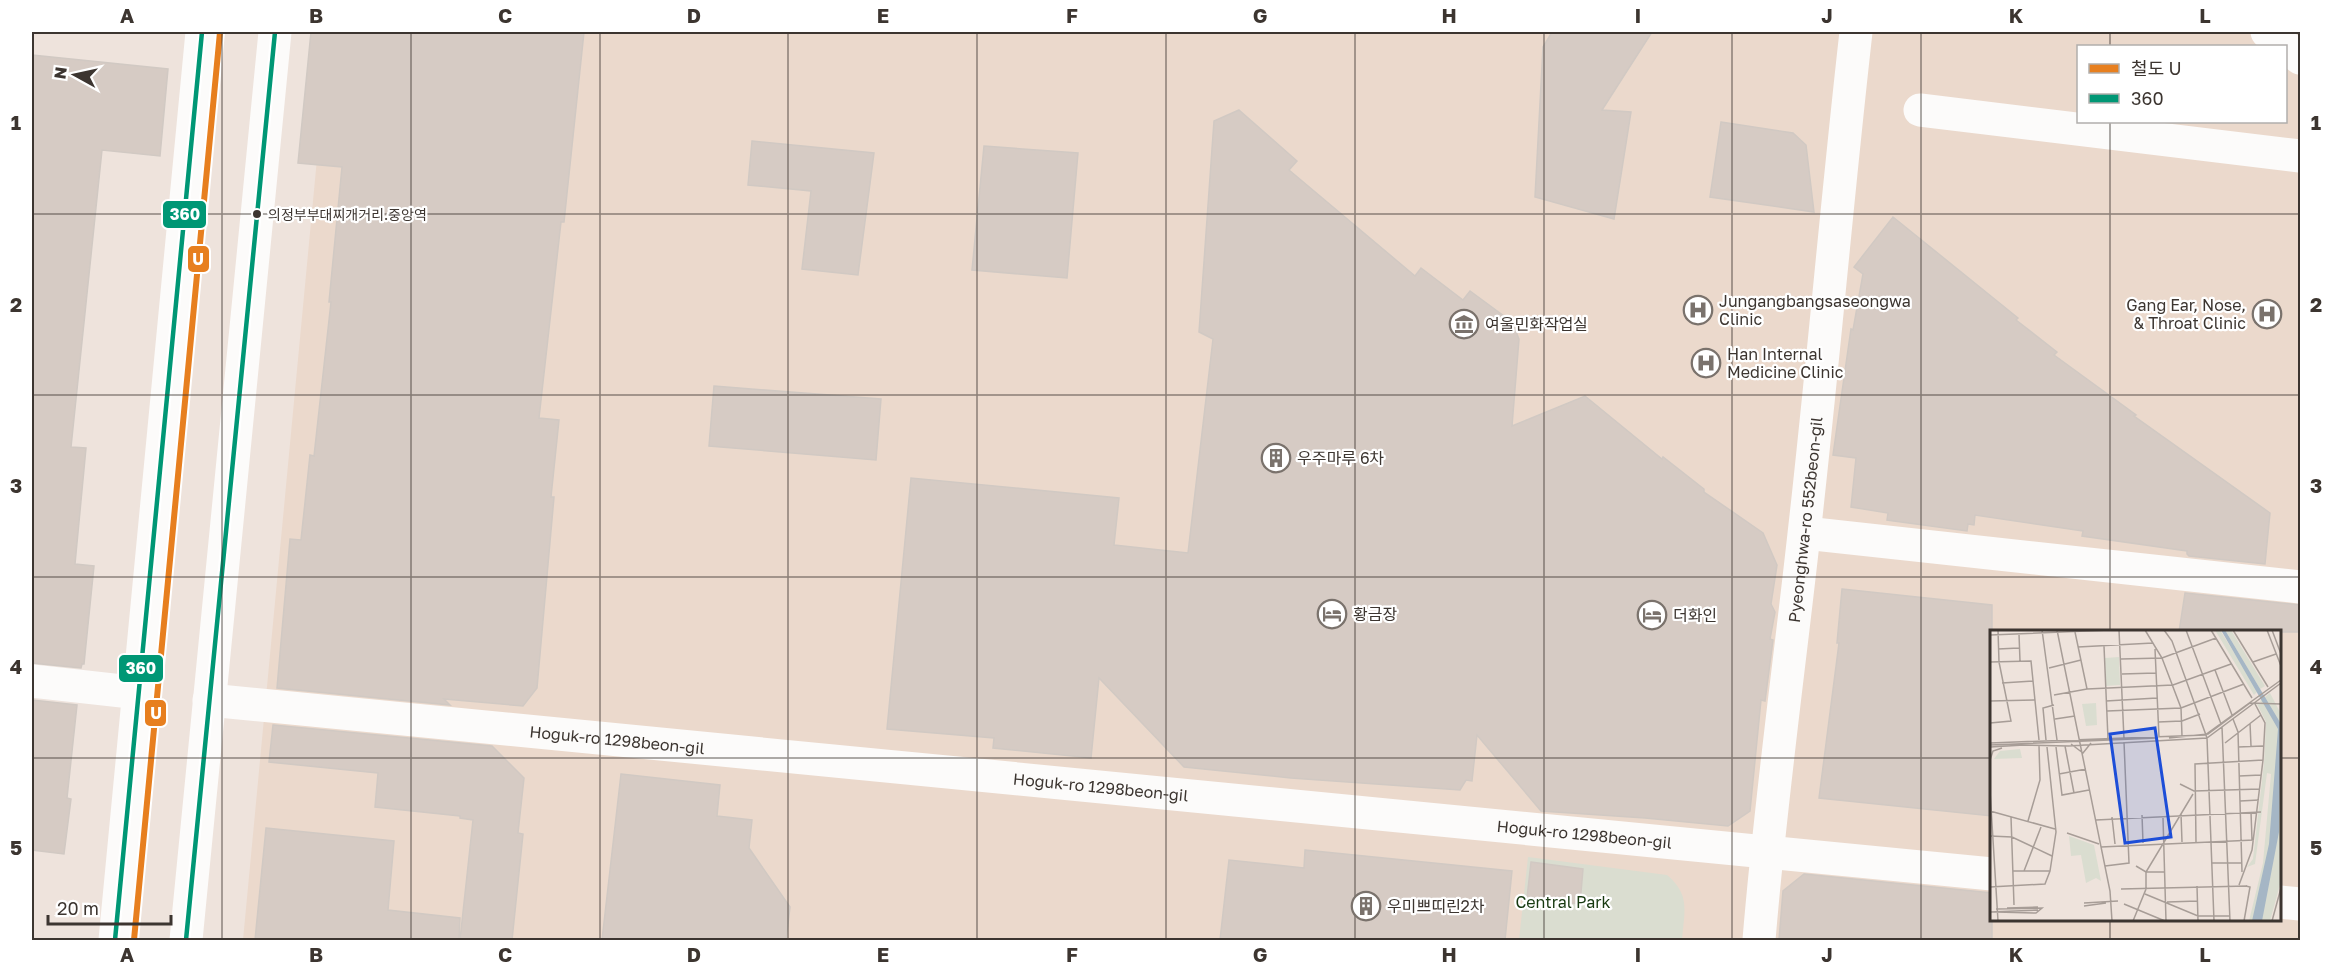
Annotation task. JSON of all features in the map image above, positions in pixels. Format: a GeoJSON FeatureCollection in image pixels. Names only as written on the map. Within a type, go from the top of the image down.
{"type":"FeatureCollection","features":[{"type":"Feature","properties":{"kind":"street"},"geometry":{"type":"LineString","coordinates":[[115,940],[202,32]]}},
{"type":"Feature","properties":{"kind":"street"},"geometry":{"type":"LineString","coordinates":[[186,940],[275,32]]}},
{"type":"Feature","properties":{"kind":"street","name":"Pyeonghwa-ro 552beon-gil"},"geometry":{"type":"LineString","coordinates":[[1759,940],[1766,852],[1805,533],[1856,32]]}},
{"type":"Feature","properties":{"kind":"street"},"geometry":{"type":"LineString","coordinates":[[2267,32],[2284,45]]}},
{"type":"Feature","properties":{"kind":"street"},"geometry":{"type":"LineString","coordinates":[[2287,47],[2301,58]]}},
{"type":"Feature","properties":{"kind":"street"},"geometry":{"type":"LineString","coordinates":[[1920,110],[2301,156]]}},
{"type":"Feature","properties":{"kind":"street"},"geometry":{"type":"LineString","coordinates":[[1805,533],[2301,587]]}},
{"type":"Feature","properties":{"kind":"street"},"geometry":{"type":"LineString","coordinates":[[32,681],[140,693]]}},
{"type":"Feature","properties":{"kind":"street","name":"Hoguk-ro 1298beon-gil"},"geometry":{"type":"LineString","coordinates":[[209,700],[1990,874]]}},
{"type":"Feature","properties":{"kind":"street"},"geometry":{"type":"LineString","coordinates":[[2281,902],[2301,904]]}},
{"type":"Feature","properties":{"kind":"shaded area"},"geometry":{"type":"Polygon","coordinates":[[[329,32],[2300,32],[2300,940],[243,940],[329,32]]]}},
{"type":"Feature","properties":{"kind":"green space","name":"Central Park"},"geometry":{"type":"Polygon","coordinates":[[[1528,857],[1667,875],[1675,882],[1683,897],[1682,940],[1519,940],[1528,857]]]}},
{"type":"Feature","properties":{"kind":"building"},"geometry":{"type":"Polygon","coordinates":[[[311,32],[584,32],[564,222],[561,222],[539,418],[559,420],[537,688],[523,706],[444,699],[450,705],[277,688],[290,539],[301,540],[310,455],[314,456],[331,302],[329,302],[342,167],[298,163],[311,32]]]}},
{"type":"Feature","properties":{"kind":"building"},"geometry":{"type":"Polygon","coordinates":[[[1552,32],[1652,32],[1602,110],[1631,112],[1614,219],[1535,197],[1543,47],[1552,32]]]}},
{"type":"Feature","properties":{"kind":"building"},"geometry":{"type":"Polygon","coordinates":[[[32,55],[168,69],[160,156],[102,150],[71,447],[86,448],[75,564],[94,566],[84,664],[81,668],[32,663],[32,55]]]}},
{"type":"Feature","properties":{"kind":"building"},"geometry":{"type":"Polygon","coordinates":[[[1239,110],[1297,161],[1289,170],[1415,276],[1421,268],[1463,300],[1470,291],[1512,322],[1519,339],[1512,426],[1585,396],[1662,459],[1663,457],[1704,489],[1704,492],[1763,533],[1777,565],[1771,604],[1775,612],[1770,639],[1773,640],[1765,701],[1761,700],[1750,811],[1728,826],[1541,811],[1477,735],[1472,781],[1466,780],[1460,790],[1291,778],[1184,767],[1099,678],[1091,758],[993,748],[994,738],[887,729],[911,478],[1119,498],[1114,545],[1188,553],[1213,339],[1199,332],[1214,121],[1239,110]]]}},
{"type":"Feature","properties":{"kind":"building"},"geometry":{"type":"Polygon","coordinates":[[[1721,122],[1793,133],[1806,145],[1814,212],[1710,197],[1721,122]]]}},
{"type":"Feature","properties":{"kind":"building"},"geometry":{"type":"Polygon","coordinates":[[[752,141],[874,153],[858,275],[802,269],[811,191],[748,185],[752,141]]]}},
{"type":"Feature","properties":{"kind":"building"},"geometry":{"type":"Polygon","coordinates":[[[984,146],[1078,153],[1067,278],[972,270],[984,146]]]}},
{"type":"Feature","properties":{"kind":"building"},"geometry":{"type":"Polygon","coordinates":[[[1893,217],[2018,318],[2016,320],[2057,352],[2054,355],[2136,415],[2134,416],[2270,513],[2265,564],[2189,556],[2187,551],[2082,536],[2083,531],[1975,515],[1974,525],[1968,524],[1967,531],[1887,520],[1888,513],[1851,507],[1856,458],[1833,455],[1851,329],[1853,330],[1863,274],[1854,267],[1893,217]]]}},
{"type":"Feature","properties":{"kind":"building"},"geometry":{"type":"Polygon","coordinates":[[[714,386],[881,399],[876,460],[709,446],[714,386]]]}},
{"type":"Feature","properties":{"kind":"building"},"geometry":{"type":"Polygon","coordinates":[[[1842,589],[1992,605],[1990,816],[1819,798],[1839,643],[1837,643],[1842,589]]]}},
{"type":"Feature","properties":{"kind":"building"},"geometry":{"type":"Polygon","coordinates":[[[2185,593],[2301,605],[2301,632],[2179,630],[2185,593]]]}},
{"type":"Feature","properties":{"kind":"building"},"geometry":{"type":"Polygon","coordinates":[[[32,700],[77,705],[67,798],[71,799],[64,854],[32,850],[32,700]]]}},
{"type":"Feature","properties":{"kind":"building"},"geometry":{"type":"Polygon","coordinates":[[[273,725],[492,746],[524,778],[518,833],[523,834],[512,940],[460,940],[473,820],[460,818],[460,816],[375,807],[378,773],[269,762],[273,725]]]}},
{"type":"Feature","properties":{"kind":"building"},"geometry":{"type":"Polygon","coordinates":[[[621,774],[720,785],[717,816],[752,820],[749,848],[790,907],[786,940],[602,940],[621,774]]]}},
{"type":"Feature","properties":{"kind":"building"},"geometry":{"type":"Polygon","coordinates":[[[266,828],[394,841],[388,910],[460,918],[459,940],[255,940],[266,828]]]}},
{"type":"Feature","properties":{"kind":"building","name":"우미쁘띠린2차"},"geometry":{"type":"Polygon","coordinates":[[[1305,850],[1512,871],[1505,940],[1220,940],[1229,860],[1304,868],[1305,850]]]}},
{"type":"Feature","properties":{"kind":"building"},"geometry":{"type":"Polygon","coordinates":[[[1531,862],[1583,869],[1580,904],[1527,898],[1531,862]]]}},
{"type":"Feature","properties":{"kind":"building"},"geometry":{"type":"Polygon","coordinates":[[[1804,874],[1990,893],[1992,940],[1779,940],[1783,891],[1804,874]]]}},
{"type":"Feature","properties":{"kind":"rail line","name":"U"},"geometry":{"type":"LineString","coordinates":[[134,940],[220,32]]}},
{"type":"Feature","properties":{"kind":"transit line","name":"360"},"geometry":{"type":"LineString","coordinates":[[115,940],[202,32]]}},
{"type":"Feature","properties":{"kind":"transit line","name":"360"},"geometry":{"type":"LineString","coordinates":[[186,940],[275,32]]}},
{"type":"Feature","properties":{"kind":"place","name":"의정부부대찌개거리.중앙역"},"geometry":{"type":"Point","coordinates":[257,214]}},
{"type":"Feature","properties":{"kind":"place","name":"Jungangbangsaseongwa Clinic"},"geometry":{"type":"Point","coordinates":[1698,310]}},
{"type":"Feature","properties":{"kind":"place","name":"Gang Ear, Nose, & Throat Clinic"},"geometry":{"type":"Point","coordinates":[2267,314]}},
{"type":"Feature","properties":{"kind":"place","name":"여울민화작업실"},"geometry":{"type":"Point","coordinates":[1464,324]}},
{"type":"Feature","properties":{"kind":"place","name":"Han Internal Medicine Clinic"},"geometry":{"type":"Point","coordinates":[1706,363]}},
{"type":"Feature","properties":{"kind":"place","name":"우주마루 6차"},"geometry":{"type":"Point","coordinates":[1276,458]}},
{"type":"Feature","properties":{"kind":"place","name":"황금장"},"geometry":{"type":"Point","coordinates":[1332,614]}},
{"type":"Feature","properties":{"kind":"place","name":"더화인"},"geometry":{"type":"Point","coordinates":[1652,615]}},
{"type":"Feature","properties":{"kind":"place","name":"우미쁘띠린2차"},"geometry":{"type":"Point","coordinates":[1366,906]}}]}
